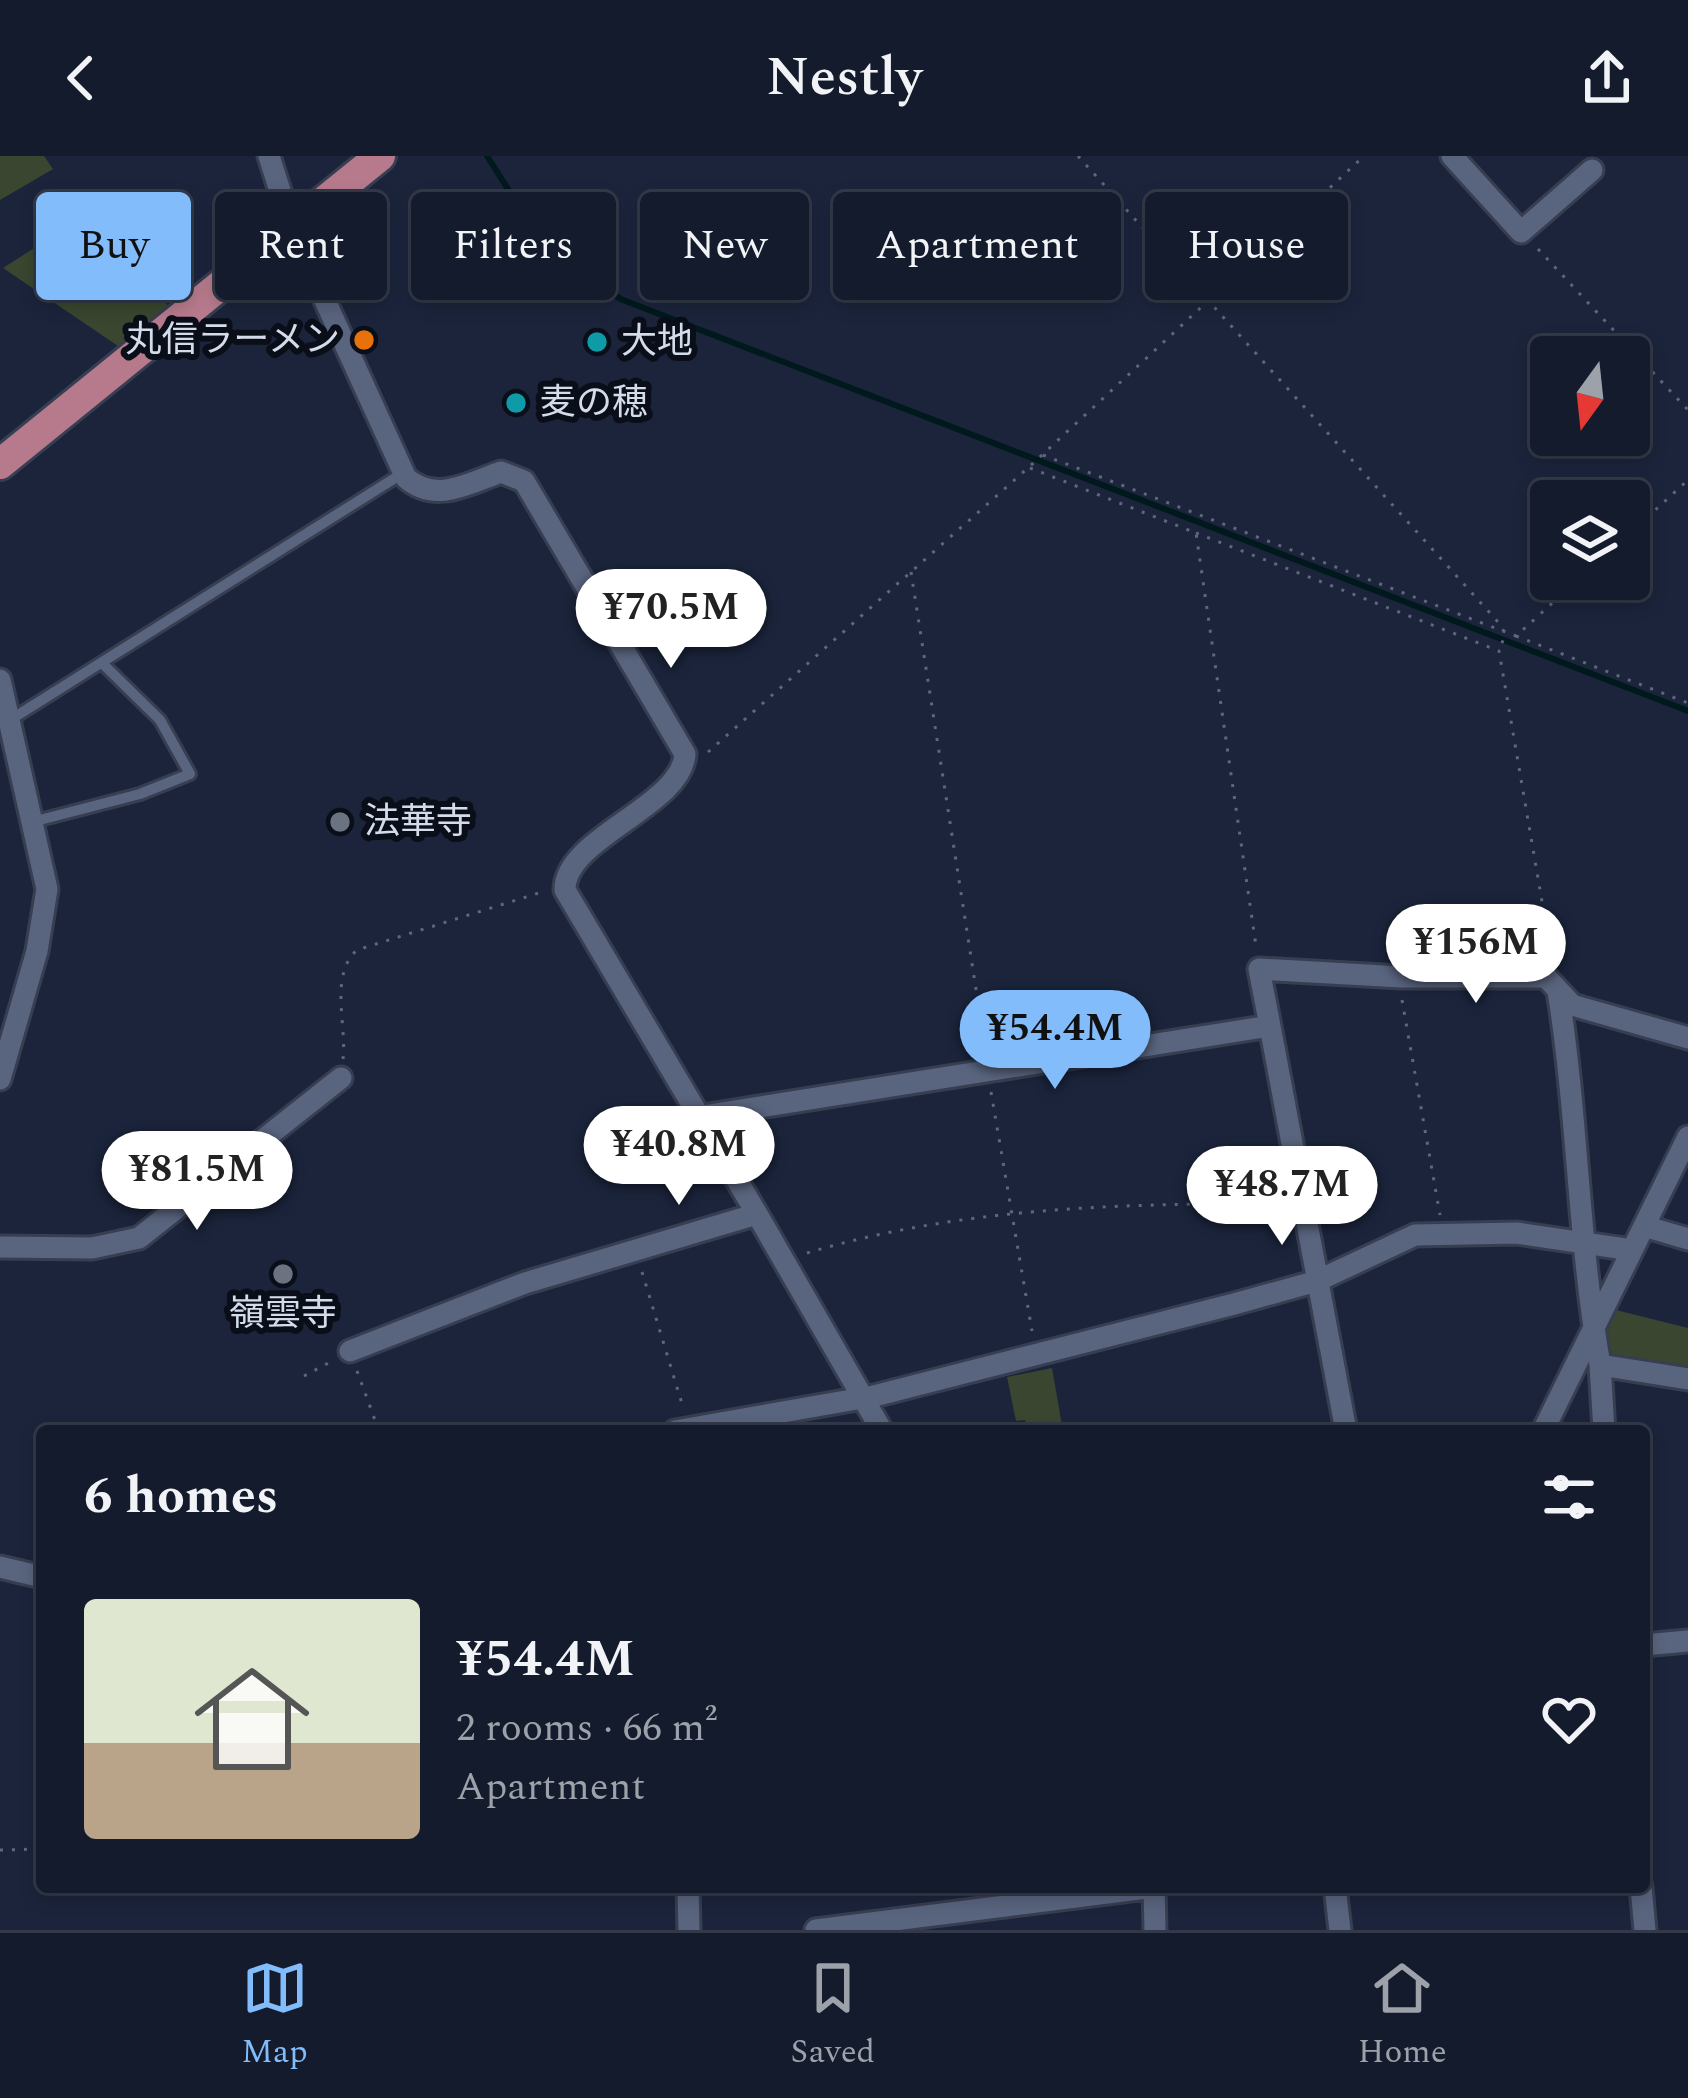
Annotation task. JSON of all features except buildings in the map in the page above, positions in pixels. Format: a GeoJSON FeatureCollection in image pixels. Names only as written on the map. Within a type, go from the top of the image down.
{"type":"FeatureCollection","features":[{"type":"Feature","properties":{"kind":"main road"},"geometry":{"type":"LineString","coordinates":[[334,192],[380,156]]}},
{"type":"Feature","properties":{"kind":"main road"},"geometry":{"type":"LineString","coordinates":[[4,457],[215,287]]}},
{"type":"Feature","properties":{"kind":"street"},"geometry":{"type":"LineString","coordinates":[[268,156],[280,192]]}},
{"type":"Feature","properties":{"kind":"street"},"geometry":{"type":"LineString","coordinates":[[1452,156],[1521,232],[1592,170]]}},
{"type":"Feature","properties":{"kind":"street"},"geometry":{"type":"LineString","coordinates":[[325,300],[403,473],[420,489],[441,492],[502,472],[524,481],[685,754],[684,764],[571,868],[565,882],[567,901],[758,1214],[878,1425]]}},
{"type":"Feature","properties":{"kind":"street"},"geometry":{"type":"LineString","coordinates":[[0,680],[47,889],[37,951],[5,1044],[0,1079]]}},
{"type":"Feature","properties":{"kind":"street"},"geometry":{"type":"LineString","coordinates":[[1345,1425],[1259,969],[1401,977],[1546,977],[1572,1005],[1688,1038]]}},
{"type":"Feature","properties":{"kind":"street"},"geometry":{"type":"LineString","coordinates":[[1558,991],[1576,1106],[1581,1243],[1600,1365],[1604,1425]]}},
{"type":"Feature","properties":{"kind":"street"},"geometry":{"type":"LineString","coordinates":[[698,1121],[709,1115],[1270,1026]]}},
{"type":"Feature","properties":{"kind":"street"},"geometry":{"type":"LineString","coordinates":[[0,1246],[92,1249],[139,1238],[341,1078]]}},
{"type":"Feature","properties":{"kind":"street"},"geometry":{"type":"LineString","coordinates":[[1546,1425],[1688,1137]]}},
{"type":"Feature","properties":{"kind":"street"},"geometry":{"type":"LineString","coordinates":[[350,1351],[525,1283],[758,1214]]}},
{"type":"Feature","properties":{"kind":"street"},"geometry":{"type":"LineString","coordinates":[[1644,1226],[1688,1239]]}},
{"type":"Feature","properties":{"kind":"street"},"geometry":{"type":"LineString","coordinates":[[707,1425],[859,1399],[1317,1281],[1415,1235],[1517,1233],[1632,1250]]}},
{"type":"Feature","properties":{"kind":"street"},"geometry":{"type":"LineString","coordinates":[[1600,1365],[1688,1378]]}},
{"type":"Feature","properties":{"kind":"street"},"geometry":{"type":"LineString","coordinates":[[0,1567],[36,1576]]}},
{"type":"Feature","properties":{"kind":"street"},"geometry":{"type":"LineString","coordinates":[[1650,1644],[1688,1641]]}},
{"type":"Feature","properties":{"kind":"street"},"geometry":{"type":"LineString","coordinates":[[688,1893],[689,1930]]}},
{"type":"Feature","properties":{"kind":"street"},"geometry":{"type":"LineString","coordinates":[[816,1930],[1107,1893]]}},
{"type":"Feature","properties":{"kind":"street"},"geometry":{"type":"LineString","coordinates":[[1154,1893],[1155,1930]]}},
{"type":"Feature","properties":{"kind":"street"},"geometry":{"type":"LineString","coordinates":[[1336,1893],[1340,1930]]}},
{"type":"Feature","properties":{"kind":"street"},"geometry":{"type":"LineString","coordinates":[[1642,1893],[1645,1930]]}},
{"type":"Feature","properties":{"kind":"lane"},"geometry":{"type":"LineString","coordinates":[[7,721],[104,665],[403,473]]}},
{"type":"Feature","properties":{"kind":"lane"},"geometry":{"type":"LineString","coordinates":[[32,821],[140,794],[190,773],[160,720],[104,665]]}},
{"type":"Feature","properties":{"kind":"path"},"geometry":{"type":"LineString","coordinates":[[1078,156],[1145,230]]}},
{"type":"Feature","properties":{"kind":"path"},"geometry":{"type":"LineString","coordinates":[[1324,192],[1364,156]]}},
{"type":"Feature","properties":{"kind":"path"},"geometry":{"type":"LineString","coordinates":[[1521,232],[1688,410]]}},
{"type":"Feature","properties":{"kind":"path"},"geometry":{"type":"LineString","coordinates":[[684,764],[703,756],[1028,468],[1205,300]]}},
{"type":"Feature","properties":{"kind":"path"},"geometry":{"type":"LineString","coordinates":[[1209,300],[1505,633]]}},
{"type":"Feature","properties":{"kind":"path"},"geometry":{"type":"LineString","coordinates":[[1042,454],[1688,703]]}},
{"type":"Feature","properties":{"kind":"path"},"geometry":{"type":"LineString","coordinates":[[1028,468],[1499,651]]}},
{"type":"Feature","properties":{"kind":"path"},"geometry":{"type":"LineString","coordinates":[[1650,515],[1688,480]]}},
{"type":"Feature","properties":{"kind":"path"},"geometry":{"type":"LineString","coordinates":[[1196,533],[1259,969]]}},
{"type":"Feature","properties":{"kind":"path"},"geometry":{"type":"LineString","coordinates":[[911,572],[1036,1356]]}},
{"type":"Feature","properties":{"kind":"path"},"geometry":{"type":"LineString","coordinates":[[1516,636],[1556,600]]}},
{"type":"Feature","properties":{"kind":"path"},"geometry":{"type":"LineString","coordinates":[[1505,633],[1499,651],[1558,991]]}},
{"type":"Feature","properties":{"kind":"path"},"geometry":{"type":"LineString","coordinates":[[341,1078],[346,1032],[341,992],[345,966],[357,950],[466,919],[565,882]]}},
{"type":"Feature","properties":{"kind":"path"},"geometry":{"type":"LineString","coordinates":[[1401,977],[1403,1025],[1435,1166],[1443,1234]]}},
{"type":"Feature","properties":{"kind":"path"},"geometry":{"type":"LineString","coordinates":[[782,1261],[845,1242],[1010,1215],[1096,1206],[1303,1204]]}},
{"type":"Feature","properties":{"kind":"path"},"geometry":{"type":"LineString","coordinates":[[636,1251],[683,1425]]}},
{"type":"Feature","properties":{"kind":"path"},"geometry":{"type":"LineString","coordinates":[[304,1376],[350,1351],[378,1425]]}},
{"type":"Feature","properties":{"kind":"path"},"geometry":{"type":"LineString","coordinates":[[0,1850],[36,1849]]}},
{"type":"Feature","properties":{"kind":"green space"},"geometry":{"type":"Polygon","coordinates":[[[0,156],[44,156],[53,169],[0,200],[0,156]]]}},
{"type":"Feature","properties":{"kind":"green space"},"geometry":{"type":"Polygon","coordinates":[[[36,247],[36,290],[3,268],[36,247]]]}},
{"type":"Feature","properties":{"kind":"green space"},"geometry":{"type":"Polygon","coordinates":[[[50,300],[164,300],[168,306],[118,346],[50,300]]]}},
{"type":"Feature","properties":{"kind":"green space"},"geometry":{"type":"Polygon","coordinates":[[[1612,1309],[1688,1328],[1688,1372],[1606,1359],[1600,1326],[1612,1309]]]}},
{"type":"Feature","properties":{"kind":"green space"},"geometry":{"type":"Polygon","coordinates":[[[1052,1368],[1062,1425],[1016,1421],[1007,1377],[1052,1368]]]}},
{"type":"Feature","properties":{"kind":"waterway"},"geometry":{"type":"LineString","coordinates":[[487,156],[543,240],[577,272],[623,300],[1688,711]]}},
{"type":"Feature","properties":{"kind":"place","name":"丸信ラーメン"},"geometry":{"type":"Point","coordinates":[364,340]}},
{"type":"Feature","properties":{"kind":"place","name":"大地"},"geometry":{"type":"Point","coordinates":[597,342]}},
{"type":"Feature","properties":{"kind":"place","name":"麦の穂"},"geometry":{"type":"Point","coordinates":[516,403]}},
{"type":"Feature","properties":{"kind":"place","name":"法華寺"},"geometry":{"type":"Point","coordinates":[340,822]}},
{"type":"Feature","properties":{"kind":"place","name":"嶺雲寺"},"geometry":{"type":"Point","coordinates":[283,1274]}}]}
